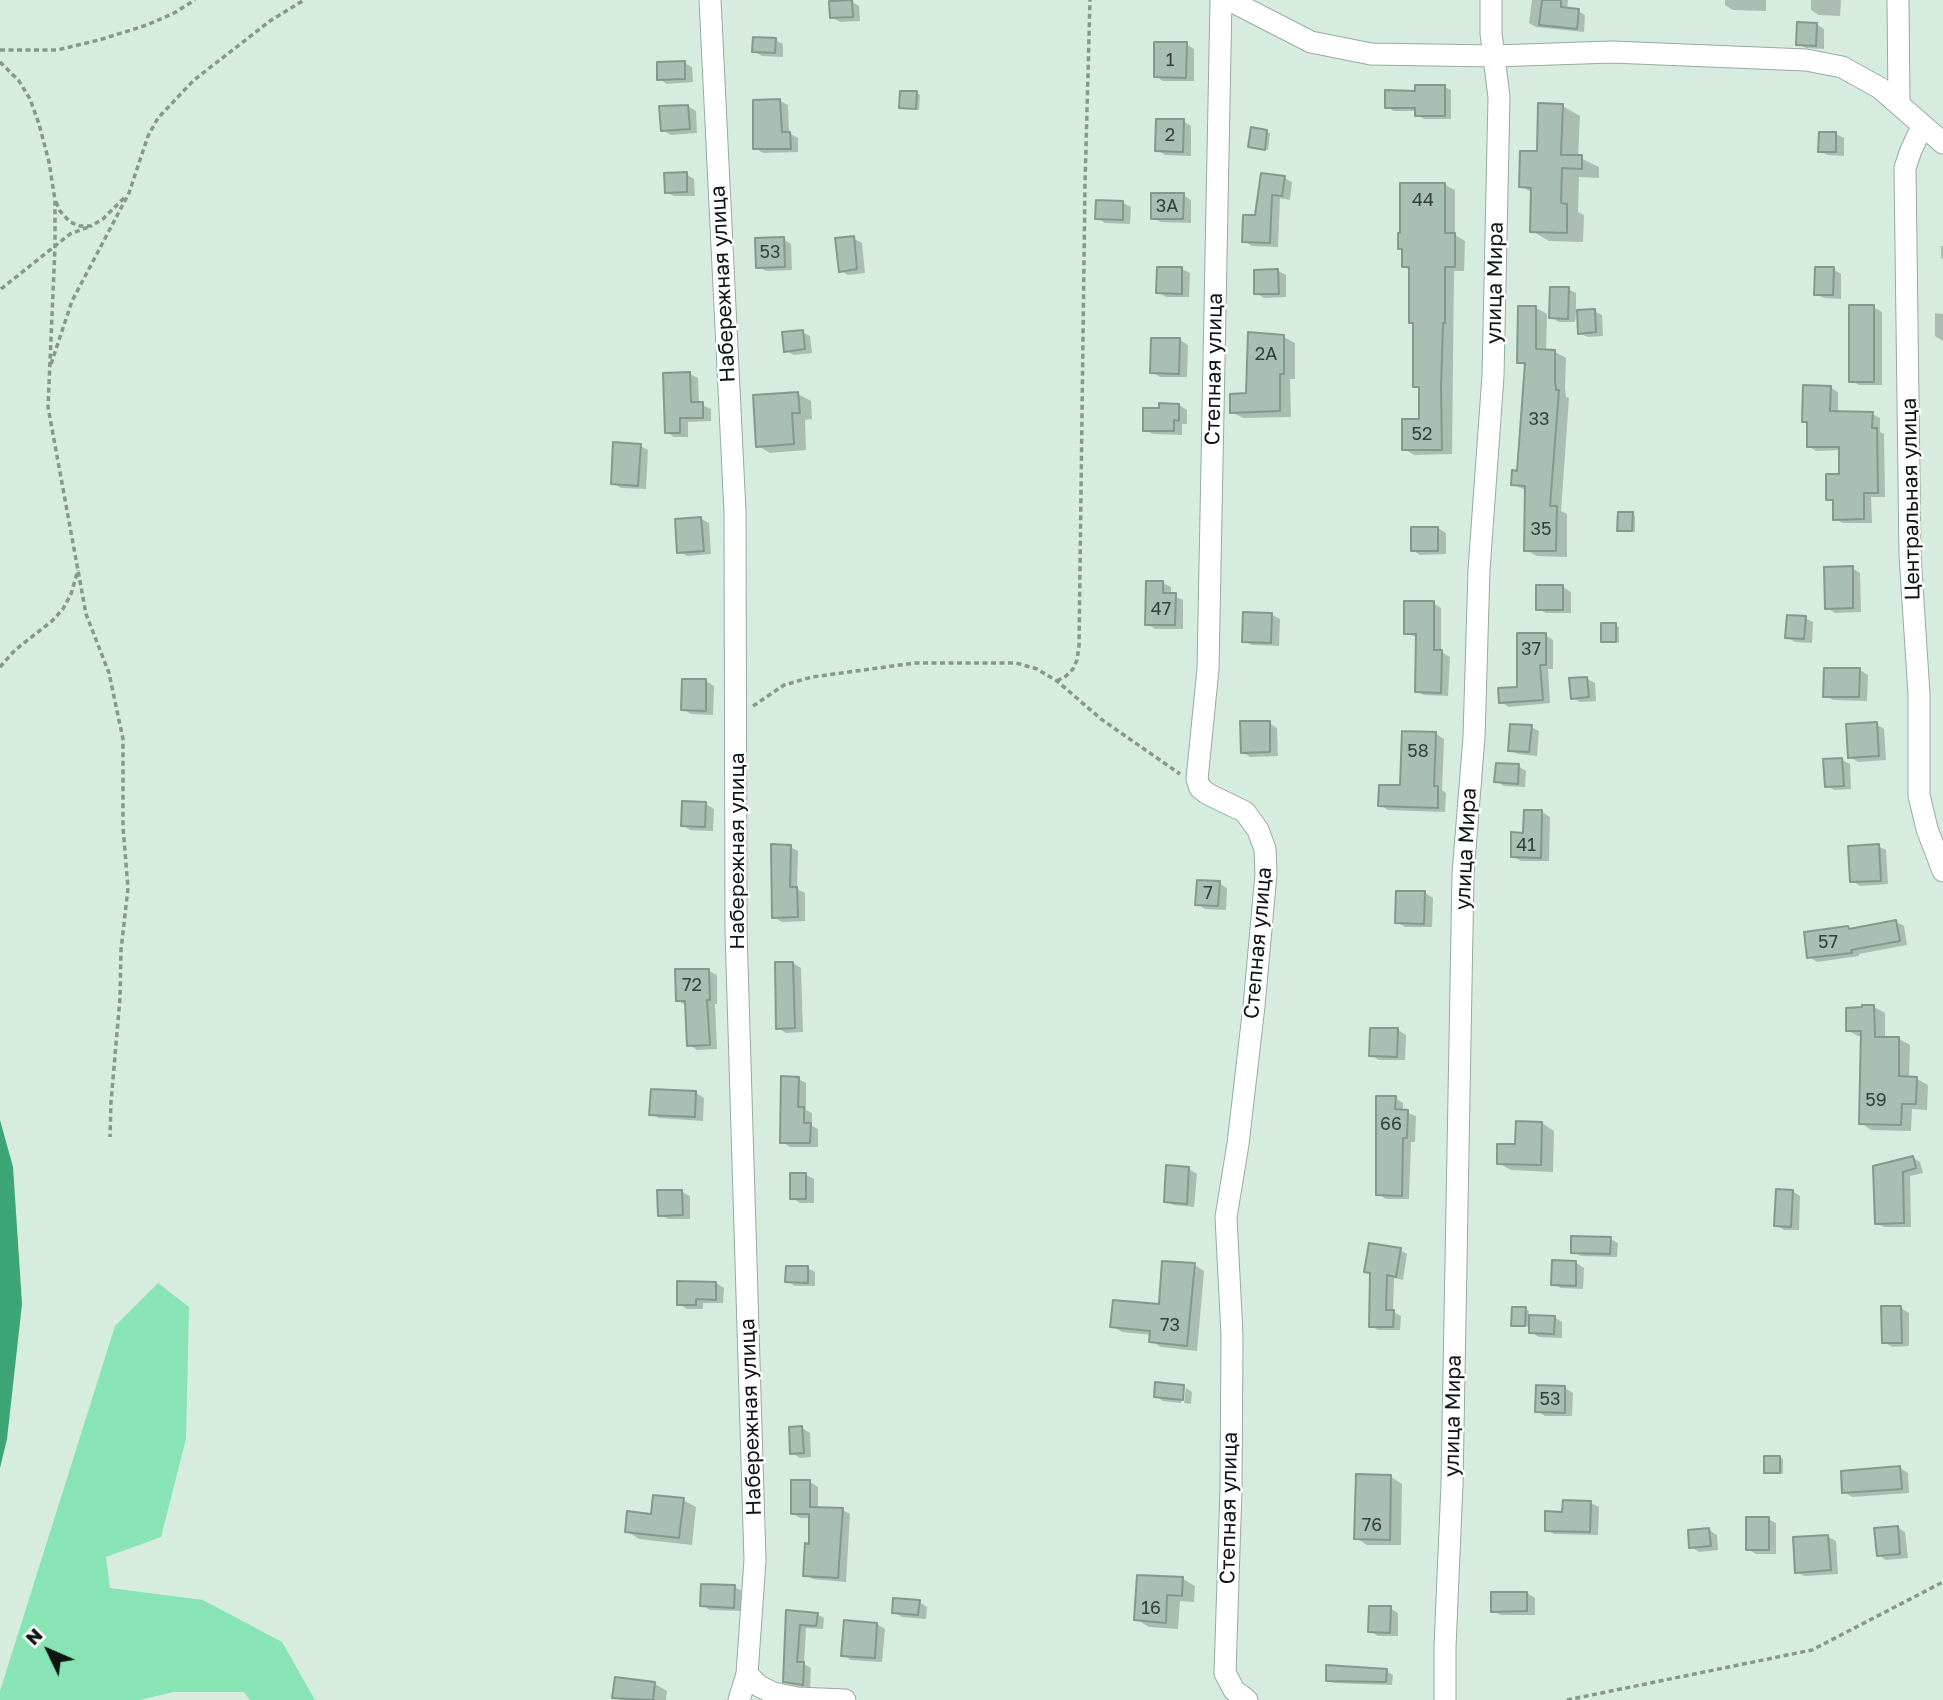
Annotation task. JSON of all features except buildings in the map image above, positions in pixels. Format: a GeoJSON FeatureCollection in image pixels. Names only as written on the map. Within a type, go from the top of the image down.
{"type":"FeatureCollection","features":[{"type":"Feature","properties":{"kind":"street","name":"Набережная улица"},"geometry":{"type":"LineString","coordinates":[[710,0],[735,512],[736,931],[755,1560],[747,1674],[739,1700]]}},
{"type":"Feature","properties":{"kind":"street","name":"Степная улица"},"geometry":{"type":"LineString","coordinates":[[1221,0],[1208,669],[1196,779],[1200,788],[1208,794],[1245,812],[1258,830],[1265,849],[1266,874],[1254,1006],[1238,1143],[1226,1217],[1231,1348],[1231,1489],[1225,1673],[1234,1690],[1247,1700]]}},
{"type":"Feature","properties":{"kind":"street"},"geometry":{"type":"LineString","coordinates":[[1228,0],[1311,42],[1371,54],[1612,52],[1806,60],[1842,67],[1867,79],[1943,143]]}},
{"type":"Feature","properties":{"kind":"street","name":"улица Мира"},"geometry":{"type":"LineString","coordinates":[[1445,1700],[1452,1483],[1462,874],[1474,737],[1479,570],[1493,376],[1499,97],[1491,33],[1491,0]]}},
{"type":"Feature","properties":{"kind":"street"},"geometry":{"type":"LineString","coordinates":[[1898,0],[1899,104]]}},
{"type":"Feature","properties":{"kind":"street","name":"Центральная улица"},"geometry":{"type":"LineString","coordinates":[[1922,127],[1910,150],[1905,168],[1910,555],[1919,694],[1919,795],[1927,829],[1943,871]]}},
{"type":"Feature","properties":{"kind":"street"},"geometry":{"type":"LineString","coordinates":[[747,1674],[759,1686],[774,1693],[797,1698],[845,1700]]}},
{"type":"Feature","properties":{"kind":"path"},"geometry":{"type":"LineString","coordinates":[[0,50],[57,50],[99,40],[147,25],[195,0]]}},
{"type":"Feature","properties":{"kind":"path"},"geometry":{"type":"LineString","coordinates":[[48,373],[72,301],[130,193],[148,136],[158,118],[172,100],[234,47],[304,0]]}},
{"type":"Feature","properties":{"kind":"path"},"geometry":{"type":"LineString","coordinates":[[1056,681],[1073,669],[1079,646],[1090,0]]}},
{"type":"Feature","properties":{"kind":"path"},"geometry":{"type":"LineString","coordinates":[[0,62],[19,81],[30,99],[49,162],[55,200],[55,247],[48,407],[90,627],[109,673],[124,757],[122,805],[128,888],[121,950],[110,1137]]}},
{"type":"Feature","properties":{"kind":"path"},"geometry":{"type":"LineString","coordinates":[[1,289],[70,234],[103,219],[130,193]]}},
{"type":"Feature","properties":{"kind":"path"},"geometry":{"type":"LineString","coordinates":[[55,200],[70,222],[91,226]]}},
{"type":"Feature","properties":{"kind":"path"},"geometry":{"type":"LineString","coordinates":[[0,667],[15,650],[63,609],[79,570]]}},
{"type":"Feature","properties":{"kind":"path"},"geometry":{"type":"LineString","coordinates":[[736,731],[744,715],[759,700],[784,685],[812,677],[915,663],[1016,663],[1037,668],[1101,719],[1200,788]]}},
{"type":"Feature","properties":{"kind":"path"},"geometry":{"type":"LineString","coordinates":[[1567,1700],[1812,1650],[1943,1582]]}},
{"type":"Feature","properties":{"kind":"shaded area"},"geometry":{"type":"Polygon","coordinates":[[[0,1120],[13,1167],[22,1304],[7,1439],[0,1468],[0,1120]]]}},
{"type":"Feature","properties":{"kind":"shaded area"},"geometry":{"type":"Polygon","coordinates":[[[158,1283],[189,1307],[186,1439],[161,1537],[106,1557],[110,1588],[203,1600],[282,1642],[315,1700],[250,1700],[244,1692],[173,1692],[140,1700],[0,1700],[0,1691],[115,1326],[158,1283]]]}}]}
